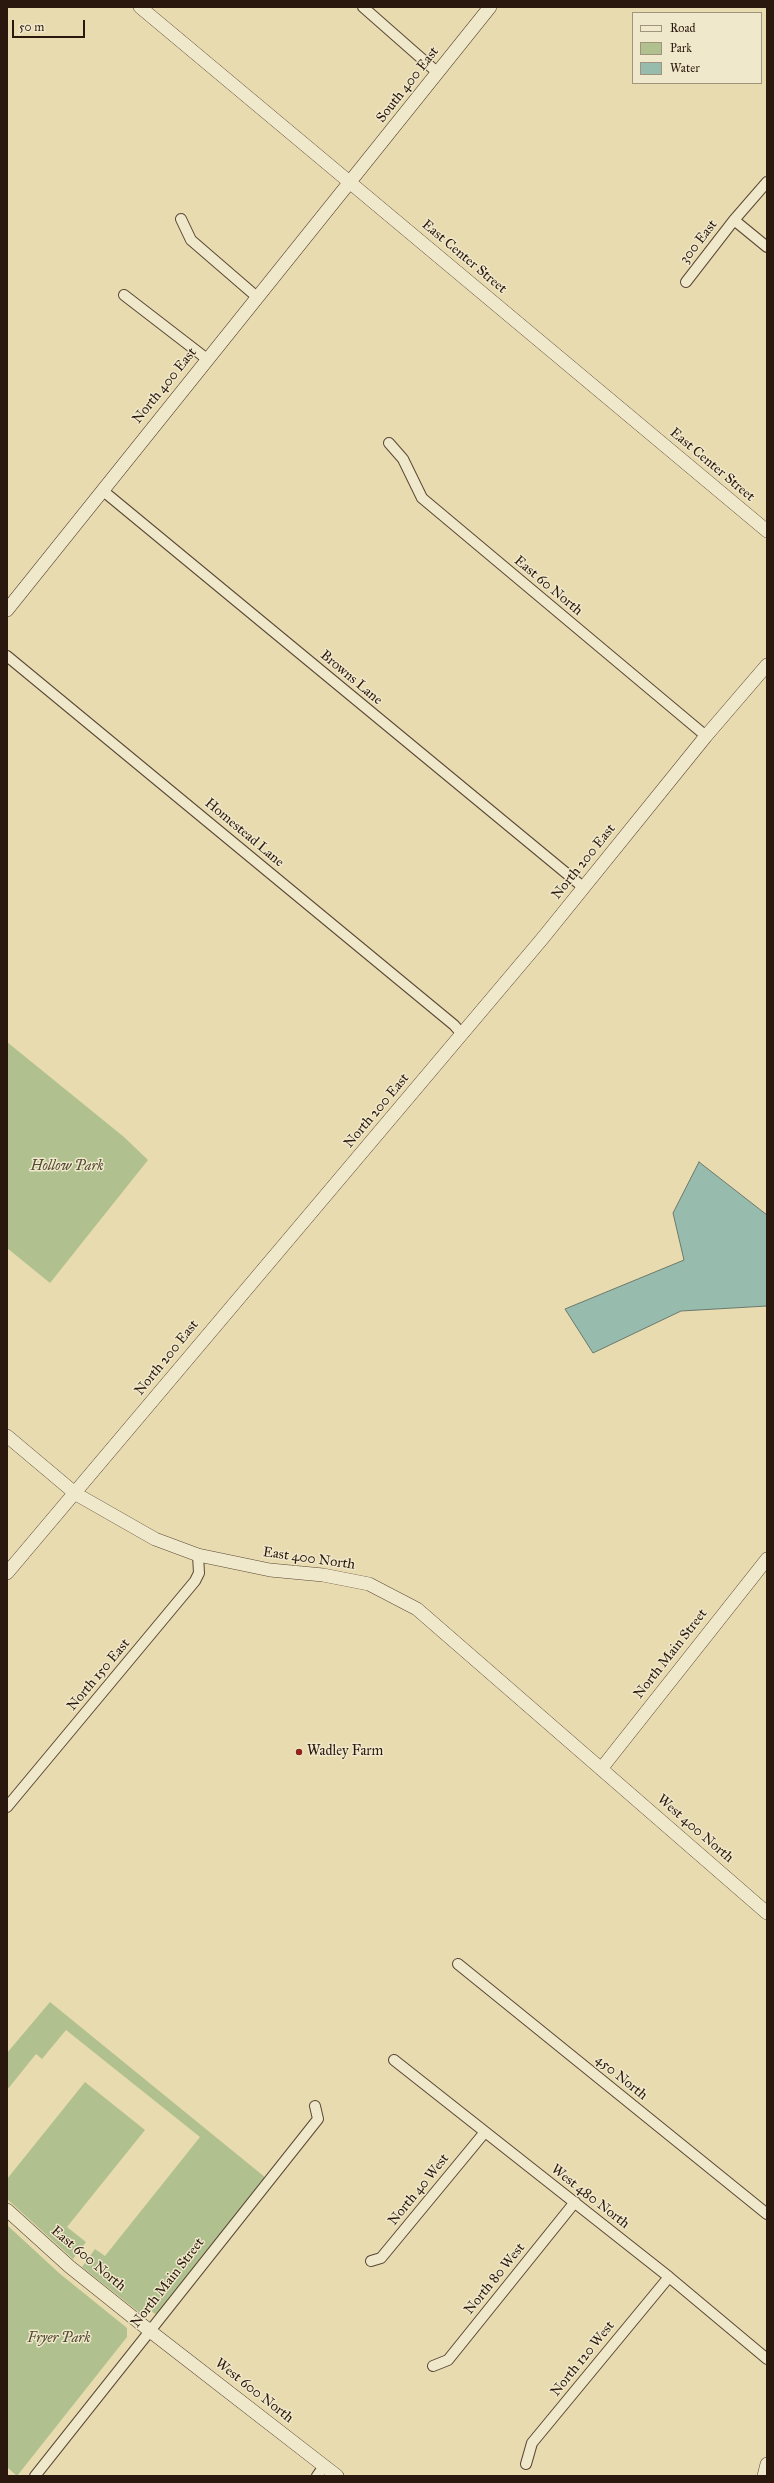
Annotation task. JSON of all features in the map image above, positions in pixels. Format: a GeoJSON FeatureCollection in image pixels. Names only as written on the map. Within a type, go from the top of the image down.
{"type":"FeatureCollection","features":[{"type":"Feature","properties":{"kind":"street","name":"East Center Street"},"geometry":{"type":"LineString","coordinates":[[140,7],[767,531]]}},
{"type":"Feature","properties":{"kind":"street"},"geometry":{"type":"LineString","coordinates":[[363,7],[438,73]]}},
{"type":"Feature","properties":{"kind":"street","name":"South 400 East"},"geometry":{"type":"LineString","coordinates":[[351,182],[490,7]]}},
{"type":"Feature","properties":{"kind":"street","name":"North 400 East"},"geometry":{"type":"LineString","coordinates":[[7,610],[207,359],[351,182]]}},
{"type":"Feature","properties":{"kind":"street","name":"300 East"},"geometry":{"type":"LineString","coordinates":[[686,282],[734,220],[767,182]]}},
{"type":"Feature","properties":{"kind":"street"},"geometry":{"type":"LineString","coordinates":[[181,219],[191,240],[257,297]]}},
{"type":"Feature","properties":{"kind":"street"},"geometry":{"type":"LineString","coordinates":[[734,220],[767,247]]}},
{"type":"Feature","properties":{"kind":"street"},"geometry":{"type":"LineString","coordinates":[[124,295],[207,359]]}},
{"type":"Feature","properties":{"kind":"street","name":"East 60 North"},"geometry":{"type":"LineString","coordinates":[[389,443],[403,459],[422,498],[706,736]]}},
{"type":"Feature","properties":{"kind":"street","name":"Browns Lane"},"geometry":{"type":"LineString","coordinates":[[102,490],[583,887]]}},
{"type":"Feature","properties":{"kind":"street","name":"Homestead Lane"},"geometry":{"type":"LineString","coordinates":[[7,656],[454,1025],[461,1033]]}},
{"type":"Feature","properties":{"kind":"street","name":"North 200 East"},"geometry":{"type":"LineString","coordinates":[[7,1573],[76,1494],[217,1322],[291,1238],[461,1033],[542,939],[706,736],[767,665]]}},
{"type":"Feature","properties":{"kind":"street","name":"East 400 North"},"geometry":{"type":"LineString","coordinates":[[7,1436],[76,1494],[155,1539],[198,1555],[270,1570],[323,1574],[369,1584],[417,1609],[601,1769]]}},
{"type":"Feature","properties":{"kind":"street","name":"North 150 East"},"geometry":{"type":"LineString","coordinates":[[7,1807],[195,1581],[199,1573],[198,1555]]}},
{"type":"Feature","properties":{"kind":"street","name":"North Main Street"},"geometry":{"type":"LineString","coordinates":[[601,1769],[767,1560]]}},
{"type":"Feature","properties":{"kind":"street","name":"West 400 North"},"geometry":{"type":"LineString","coordinates":[[601,1769],[767,1913]]}},
{"type":"Feature","properties":{"kind":"street","name":"450 North"},"geometry":{"type":"LineString","coordinates":[[458,1964],[767,2214]]}},
{"type":"Feature","properties":{"kind":"street","name":"West 480 North"},"geometry":{"type":"LineString","coordinates":[[394,2060],[669,2277],[767,2359]]}},
{"type":"Feature","properties":{"kind":"street","name":"North Main Street"},"geometry":{"type":"LineString","coordinates":[[35,2476],[318,2119],[315,2106]]}},
{"type":"Feature","properties":{"kind":"street","name":"North 40 West"},"geometry":{"type":"LineString","coordinates":[[371,2261],[381,2258],[485,2132]]}},
{"type":"Feature","properties":{"kind":"street","name":"North 80 West"},"geometry":{"type":"LineString","coordinates":[[433,2366],[448,2360],[575,2202]]}},
{"type":"Feature","properties":{"kind":"street","name":"East 600 North"},"geometry":{"type":"LineString","coordinates":[[7,2210],[70,2266],[150,2331]]}},
{"type":"Feature","properties":{"kind":"street","name":"North 120 West"},"geometry":{"type":"LineString","coordinates":[[526,2464],[532,2443],[669,2277]]}},
{"type":"Feature","properties":{"kind":"street","name":"West 600 North"},"geometry":{"type":"LineString","coordinates":[[150,2331],[321,2471],[337,2476]]}},
{"type":"Feature","properties":{"kind":"green space","name":"Hollow Park"},"geometry":{"type":"Polygon","coordinates":[[[7,1042],[124,1137],[148,1160],[50,1283],[7,1248],[7,1042]]]}},
{"type":"Feature","properties":{"kind":"green space"},"geometry":{"type":"Polygon","coordinates":[[[50,2002],[266,2178],[158,2316],[151,2311],[147,2314],[140,2313],[82,2267],[95,2249],[105,2256],[200,2137],[66,2030],[42,2059],[36,2054],[7,2090],[7,2053],[50,2002]]]}},
{"type":"Feature","properties":{"kind":"green space"},"geometry":{"type":"Polygon","coordinates":[[[85,2082],[145,2130],[67,2227],[86,2242],[73,2259],[7,2199],[7,2179],[85,2082]]]}},
{"type":"Feature","properties":{"kind":"green space","name":"Fryer Park"},"geometry":{"type":"Polygon","coordinates":[[[7,2225],[59,2273],[127,2328],[127,2337],[17,2476],[7,2467],[7,2225]]]}},
{"type":"Feature","properties":{"kind":"water"},"geometry":{"type":"Polygon","coordinates":[[[699,1162],[767,1215],[767,1306],[681,1311],[593,1353],[565,1309],[684,1260],[673,1213],[699,1162]]]}},
{"type":"Feature","properties":{"kind":"place","name":"Wadley Farm"},"geometry":{"type":"Point","coordinates":[299,1752]}}]}
